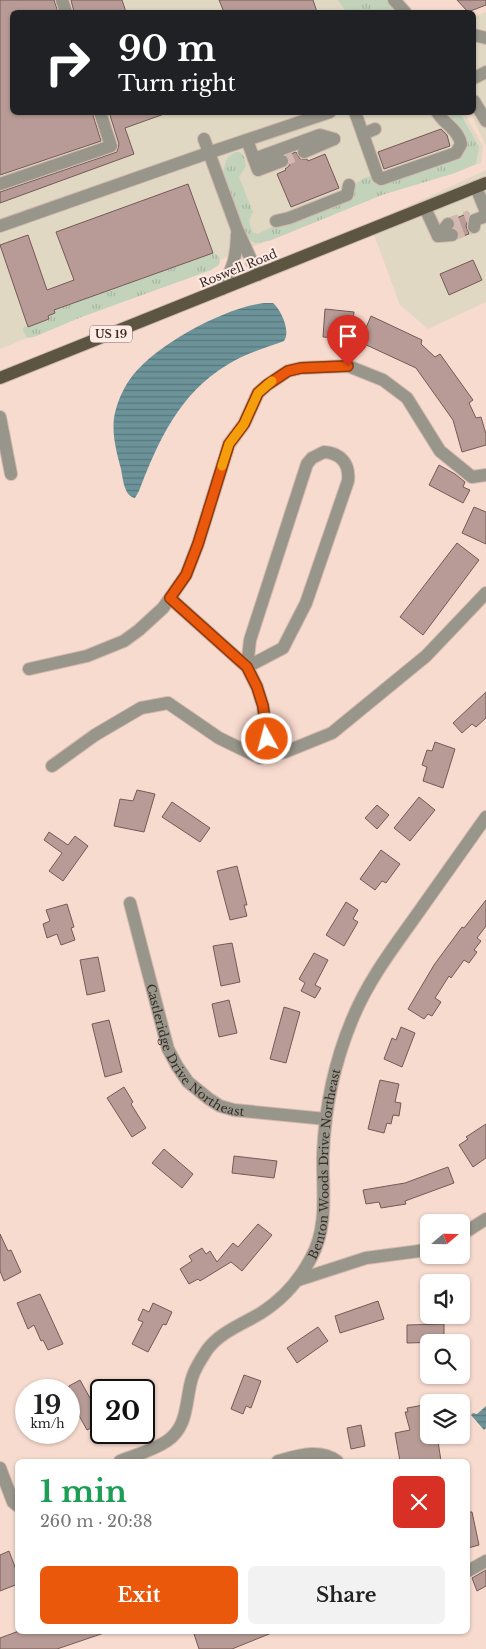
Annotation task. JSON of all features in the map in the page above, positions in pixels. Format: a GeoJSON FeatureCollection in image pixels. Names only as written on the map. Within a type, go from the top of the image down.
{"type":"FeatureCollection","features":[{"type":"Feature","properties":{"kind":"main road","name":"Roswell Road"},"geometry":{"type":"LineString","coordinates":[[0,378],[481,185]]}},
{"type":"Feature","properties":{"kind":"street"},"geometry":{"type":"LineString","coordinates":[[394,0],[403,10]]}},
{"type":"Feature","properties":{"kind":"street"},"geometry":{"type":"LineString","coordinates":[[476,104],[486,121]]}},
{"type":"Feature","properties":{"kind":"street"},"geometry":{"type":"LineString","coordinates":[[0,184],[111,146],[101,115]]}},
{"type":"Feature","properties":{"kind":"street"},"geometry":{"type":"LineString","coordinates":[[0,226],[321,115]]}},
{"type":"Feature","properties":{"kind":"street"},"geometry":{"type":"LineString","coordinates":[[356,115],[378,177],[381,180],[456,153],[461,144],[458,135],[439,115]]}},
{"type":"Feature","properties":{"kind":"street"},"geometry":{"type":"LineString","coordinates":[[363,134],[375,129]]}},
{"type":"Feature","properties":{"kind":"street"},"geometry":{"type":"LineString","coordinates":[[256,165],[320,135],[334,139],[304,152]]}},
{"type":"Feature","properties":{"kind":"street"},"geometry":{"type":"LineString","coordinates":[[204,139],[237,229],[258,275]]}},
{"type":"Feature","properties":{"kind":"street"},"geometry":{"type":"LineString","coordinates":[[247,140],[256,165]]}},
{"type":"Feature","properties":{"kind":"street"},"geometry":{"type":"LineString","coordinates":[[256,165],[282,161]]}},
{"type":"Feature","properties":{"kind":"street"},"geometry":{"type":"LineString","coordinates":[[276,221],[289,218],[347,195],[350,185]]}},
{"type":"Feature","properties":{"kind":"street"},"geometry":{"type":"LineString","coordinates":[[481,185],[486,212]]}},
{"type":"Feature","properties":{"kind":"street"},"geometry":{"type":"LineString","coordinates":[[425,208],[438,236],[450,230]]}},
{"type":"Feature","properties":{"kind":"street"},"geometry":{"type":"LineString","coordinates":[[222,289],[234,263],[237,229]]}},
{"type":"Feature","properties":{"kind":"street"},"geometry":{"type":"LineString","coordinates":[[28,669],[88,656],[124,641],[164,608],[186,575],[229,444],[244,424],[258,393],[288,371],[301,368],[348,366],[383,380],[407,398],[440,451],[472,477],[486,475]]}},
{"type":"Feature","properties":{"kind":"street"},"geometry":{"type":"LineString","coordinates":[[1,422],[11,474]]}},
{"type":"Feature","properties":{"kind":"street"},"geometry":{"type":"LineString","coordinates":[[332,452],[344,460],[347,466],[348,481],[306,604],[283,648],[247,667],[250,640],[307,464],[317,454],[332,452]]}},
{"type":"Feature","properties":{"kind":"street"},"geometry":{"type":"LineString","coordinates":[[52,766],[96,735],[141,708],[168,703],[220,738],[260,758],[272,756],[332,733],[426,656],[486,593]]}},
{"type":"Feature","properties":{"kind":"street"},"geometry":{"type":"LineString","coordinates":[[170,598],[247,667],[257,687],[263,706],[267,739],[272,756]]}},
{"type":"Feature","properties":{"kind":"street","name":"Benton Woods Drive Northeast"},"geometry":{"type":"LineString","coordinates":[[125,1459],[157,1447],[177,1432],[184,1421],[192,1377],[208,1348],[230,1329],[274,1304],[298,1280],[313,1256],[322,1230],[324,1206],[323,1156],[331,1083],[352,1019],[368,986],[486,817]]}},
{"type":"Feature","properties":{"kind":"street","name":"Castleridge Drive Northeast"},"geometry":{"type":"LineString","coordinates":[[130,903],[168,1048],[188,1082],[209,1099],[234,1110],[326,1119]]}},
{"type":"Feature","properties":{"kind":"street"},"geometry":{"type":"LineString","coordinates":[[470,1230],[486,1219]]}},
{"type":"Feature","properties":{"kind":"street"},"geometry":{"type":"LineString","coordinates":[[298,1280],[366,1258],[420,1251]]}},
{"type":"Feature","properties":{"kind":"street"},"geometry":{"type":"LineString","coordinates":[[286,1459],[311,1453],[334,1459]]}},
{"type":"Feature","properties":{"kind":"street"},"geometry":{"type":"LineString","coordinates":[[0,1468],[15,1501]]}},
{"type":"Feature","properties":{"kind":"street"},"geometry":{"type":"LineString","coordinates":[[0,1507],[15,1503]]}},
{"type":"Feature","properties":{"kind":"street"},"geometry":{"type":"LineString","coordinates":[[470,1570],[486,1561]]}},
{"type":"Feature","properties":{"kind":"shaded area"},"geometry":{"type":"Polygon","coordinates":[[[0,0],[387,0],[396,10],[10,10],[10,115],[465,115],[483,146],[481,163],[393,190],[0,349],[0,0]]]}},
{"type":"Feature","properties":{"kind":"shaded area"},"geometry":{"type":"Polygon","coordinates":[[[486,12],[486,147],[472,115],[476,115],[476,16],[486,12]]]}},
{"type":"Feature","properties":{"kind":"shaded area"},"geometry":{"type":"Polygon","coordinates":[[[486,170],[486,302],[428,329],[400,305],[370,224],[486,170]]]}},
{"type":"Feature","properties":{"kind":"green space"},"geometry":{"type":"Polygon","coordinates":[[[338,0],[387,0],[396,10],[345,10],[338,0]]]}},
{"type":"Feature","properties":{"kind":"green space"},"geometry":{"type":"Polygon","coordinates":[[[447,115],[461,115],[479,147],[476,164],[455,173],[382,195],[269,241],[255,243],[249,239],[245,231],[223,172],[227,158],[235,152],[240,152],[244,157],[246,166],[239,177],[253,212],[250,217],[251,227],[253,232],[258,234],[354,185],[364,178],[463,152],[465,149],[447,115]]]}},
{"type":"Feature","properties":{"kind":"green space"},"geometry":{"type":"Polygon","coordinates":[[[213,253],[218,256],[220,261],[219,265],[211,270],[79,318],[34,337],[27,338],[23,330],[24,326],[28,327],[49,320],[48,316],[55,313],[55,310],[213,253]]]}},
{"type":"Feature","properties":{"kind":"water"},"geometry":{"type":"Polygon","coordinates":[[[264,303],[273,303],[282,315],[286,326],[284,341],[234,361],[211,376],[196,389],[172,420],[154,454],[139,491],[135,498],[131,497],[126,491],[123,482],[114,432],[114,416],[117,405],[130,379],[158,351],[193,329],[230,312],[264,303]]]}},
{"type":"Feature","properties":{"kind":"water"},"geometry":{"type":"Polygon","coordinates":[[[486,1406],[486,1428],[484,1430],[471,1415],[473,1413],[477,1414],[486,1406]]]}},
{"type":"Feature","properties":{"kind":"building"},"geometry":{"type":"Polygon","coordinates":[[[0,0],[54,0],[57,10],[10,10],[10,115],[93,115],[101,141],[0,175],[0,0]]]}},
{"type":"Feature","properties":{"kind":"building"},"geometry":{"type":"Polygon","coordinates":[[[71,0],[122,0],[125,10],[74,10],[71,0]]]}},
{"type":"Feature","properties":{"kind":"building"},"geometry":{"type":"Polygon","coordinates":[[[219,0],[313,0],[316,10],[223,10],[219,0]]]}},
{"type":"Feature","properties":{"kind":"building"},"geometry":{"type":"Polygon","coordinates":[[[457,0],[486,0],[486,5],[473,10],[466,10],[457,0]]]}},
{"type":"Feature","properties":{"kind":"building"},"geometry":{"type":"Polygon","coordinates":[[[110,115],[161,115],[125,128],[134,154],[0,203],[0,192],[117,152],[119,144],[110,115]]]}},
{"type":"Feature","properties":{"kind":"building"},"geometry":{"type":"Polygon","coordinates":[[[441,129],[447,135],[450,146],[384,169],[378,152],[441,129]]]}},
{"type":"Feature","properties":{"kind":"building"},"geometry":{"type":"Polygon","coordinates":[[[296,152],[300,159],[307,159],[308,161],[325,154],[339,188],[291,207],[277,174],[286,170],[290,162],[288,155],[296,152]]]}},
{"type":"Feature","properties":{"kind":"building"},"geometry":{"type":"Polygon","coordinates":[[[188,184],[213,253],[54,310],[55,313],[48,316],[49,319],[28,327],[0,245],[28,235],[47,290],[74,280],[56,232],[188,184]]]}},
{"type":"Feature","properties":{"kind":"building"},"geometry":{"type":"Polygon","coordinates":[[[469,213],[466,226],[469,234],[460,237],[459,231],[455,228],[456,222],[454,219],[469,213]]]}},
{"type":"Feature","properties":{"kind":"building"},"geometry":{"type":"Polygon","coordinates":[[[473,260],[482,280],[449,295],[440,274],[473,260]]]}},
{"type":"Feature","properties":{"kind":"building"},"geometry":{"type":"Polygon","coordinates":[[[325,309],[354,312],[351,339],[323,337],[325,309]]]}},
{"type":"Feature","properties":{"kind":"building"},"geometry":{"type":"Polygon","coordinates":[[[371,316],[422,340],[421,344],[435,357],[440,354],[473,400],[469,403],[476,418],[481,417],[486,434],[486,445],[462,452],[453,420],[416,368],[360,342],[371,316]]]}},
{"type":"Feature","properties":{"kind":"building"},"geometry":{"type":"Polygon","coordinates":[[[439,465],[465,482],[463,487],[470,490],[463,503],[429,485],[439,465]]]}},
{"type":"Feature","properties":{"kind":"building"},"geometry":{"type":"Polygon","coordinates":[[[474,507],[486,512],[486,544],[462,533],[474,507]]]}},
{"type":"Feature","properties":{"kind":"building"},"geometry":{"type":"Polygon","coordinates":[[[457,543],[479,560],[423,635],[400,617],[457,543]]]}},
{"type":"Feature","properties":{"kind":"building"},"geometry":{"type":"Polygon","coordinates":[[[486,692],[486,718],[476,727],[472,724],[462,733],[453,723],[486,692]]]}},
{"type":"Feature","properties":{"kind":"building"},"geometry":{"type":"Polygon","coordinates":[[[435,742],[455,749],[443,788],[423,781],[427,767],[422,765],[427,750],[432,751],[435,742]]]}},
{"type":"Feature","properties":{"kind":"building"},"geometry":{"type":"Polygon","coordinates":[[[137,790],[155,794],[144,832],[114,826],[120,799],[133,801],[137,790]]]}},
{"type":"Feature","properties":{"kind":"building"},"geometry":{"type":"Polygon","coordinates":[[[419,797],[435,810],[410,841],[394,828],[419,797]]]}},
{"type":"Feature","properties":{"kind":"building"},"geometry":{"type":"Polygon","coordinates":[[[172,802],[210,828],[200,842],[162,817],[172,802]]]}},
{"type":"Feature","properties":{"kind":"building"},"geometry":{"type":"Polygon","coordinates":[[[377,805],[389,815],[377,829],[365,818],[377,805]]]}},
{"type":"Feature","properties":{"kind":"building"},"geometry":{"type":"Polygon","coordinates":[[[49,832],[68,845],[75,836],[88,846],[63,881],[49,871],[62,853],[44,840],[49,832]]]}},
{"type":"Feature","properties":{"kind":"building"},"geometry":{"type":"Polygon","coordinates":[[[381,850],[400,864],[386,883],[382,881],[375,890],[360,879],[381,850]]]}},
{"type":"Feature","properties":{"kind":"building"},"geometry":{"type":"Polygon","coordinates":[[[237,866],[247,905],[244,905],[247,916],[230,920],[217,871],[237,866]]]}},
{"type":"Feature","properties":{"kind":"building"},"geometry":{"type":"Polygon","coordinates":[[[486,900],[486,926],[477,938],[481,941],[474,950],[477,952],[469,963],[464,960],[451,978],[449,976],[435,998],[441,1002],[432,1016],[428,1014],[424,1019],[408,1009],[434,965],[462,927],[464,928],[486,900]]]}},
{"type":"Feature","properties":{"kind":"building"},"geometry":{"type":"Polygon","coordinates":[[[346,902],[358,910],[353,919],[358,922],[344,946],[326,935],[346,902]]]}},
{"type":"Feature","properties":{"kind":"building"},"geometry":{"type":"Polygon","coordinates":[[[67,904],[74,927],[71,928],[75,940],[61,945],[57,934],[47,938],[43,924],[50,921],[46,910],[67,904]]]}},
{"type":"Feature","properties":{"kind":"building"},"geometry":{"type":"Polygon","coordinates":[[[232,943],[240,982],[221,986],[213,946],[232,943]]]}},
{"type":"Feature","properties":{"kind":"building"},"geometry":{"type":"Polygon","coordinates":[[[314,953],[328,960],[315,985],[321,988],[315,998],[301,991],[305,983],[299,979],[314,953]]]}},
{"type":"Feature","properties":{"kind":"building"},"geometry":{"type":"Polygon","coordinates":[[[98,957],[105,991],[87,995],[80,960],[98,957]]]}},
{"type":"Feature","properties":{"kind":"building"},"geometry":{"type":"Polygon","coordinates":[[[229,1000],[237,1033],[219,1037],[212,1004],[229,1000]]]}},
{"type":"Feature","properties":{"kind":"building"},"geometry":{"type":"Polygon","coordinates":[[[284,1007],[300,1012],[286,1063],[270,1059],[284,1007]]]}},
{"type":"Feature","properties":{"kind":"building"},"geometry":{"type":"Polygon","coordinates":[[[109,1020],[122,1072],[105,1077],[92,1024],[109,1020]]]}},
{"type":"Feature","properties":{"kind":"building"},"geometry":{"type":"Polygon","coordinates":[[[401,1027],[415,1033],[402,1067],[384,1059],[392,1038],[396,1040],[401,1027]]]}},
{"type":"Feature","properties":{"kind":"building"},"geometry":{"type":"Polygon","coordinates":[[[380,1080],[399,1084],[395,1102],[401,1103],[399,1116],[393,1115],[391,1124],[387,1123],[384,1133],[368,1129],[380,1080]]]}},
{"type":"Feature","properties":{"kind":"building"},"geometry":{"type":"Polygon","coordinates":[[[124,1087],[133,1102],[131,1104],[146,1128],[132,1137],[107,1098],[124,1087]]]}},
{"type":"Feature","properties":{"kind":"building"},"geometry":{"type":"Polygon","coordinates":[[[486,1124],[486,1158],[473,1167],[459,1145],[468,1139],[466,1137],[486,1124]]]}},
{"type":"Feature","properties":{"kind":"building"},"geometry":{"type":"Polygon","coordinates":[[[164,1149],[193,1174],[182,1188],[152,1163],[164,1149]]]}},
{"type":"Feature","properties":{"kind":"building"},"geometry":{"type":"Polygon","coordinates":[[[234,1156],[277,1161],[274,1178],[232,1173],[234,1156]]]}},
{"type":"Feature","properties":{"kind":"building"},"geometry":{"type":"Polygon","coordinates":[[[448,1167],[454,1183],[405,1201],[406,1204],[381,1208],[379,1202],[366,1204],[363,1190],[405,1183],[448,1167]]]}},
{"type":"Feature","properties":{"kind":"building"},"geometry":{"type":"Polygon","coordinates":[[[258,1224],[272,1235],[242,1271],[231,1262],[200,1281],[198,1279],[189,1284],[180,1269],[192,1261],[189,1256],[202,1248],[206,1254],[210,1251],[217,1262],[233,1243],[238,1247],[258,1224]]]}},
{"type":"Feature","properties":{"kind":"building"},"geometry":{"type":"Polygon","coordinates":[[[0,1234],[8,1251],[11,1250],[21,1272],[4,1281],[0,1271],[0,1234]]]}},
{"type":"Feature","properties":{"kind":"building"},"geometry":{"type":"Polygon","coordinates":[[[40,1294],[63,1344],[48,1350],[43,1340],[41,1341],[34,1325],[28,1329],[17,1303],[40,1294]]]}},
{"type":"Feature","properties":{"kind":"building"},"geometry":{"type":"Polygon","coordinates":[[[378,1301],[384,1319],[340,1333],[335,1316],[378,1301]]]}},
{"type":"Feature","properties":{"kind":"building"},"geometry":{"type":"Polygon","coordinates":[[[153,1303],[172,1312],[166,1325],[163,1324],[148,1352],[132,1344],[143,1322],[138,1320],[143,1309],[149,1312],[153,1303]]]}},
{"type":"Feature","properties":{"kind":"building"},"geometry":{"type":"Polygon","coordinates":[[[444,1324],[444,1334],[420,1334],[420,1343],[407,1343],[407,1325],[444,1324]]]}},
{"type":"Feature","properties":{"kind":"building"},"geometry":{"type":"Polygon","coordinates":[[[318,1327],[328,1341],[297,1363],[287,1348],[318,1327]]]}},
{"type":"Feature","properties":{"kind":"building"},"geometry":{"type":"Polygon","coordinates":[[[244,1375],[261,1381],[251,1408],[246,1406],[243,1414],[231,1409],[244,1375]]]}},
{"type":"Feature","properties":{"kind":"building"},"geometry":{"type":"Polygon","coordinates":[[[80,1380],[90,1398],[90,1428],[87,1430],[80,1417],[80,1380]]]}},
{"type":"Feature","properties":{"kind":"building"},"geometry":{"type":"Polygon","coordinates":[[[420,1406],[420,1444],[438,1444],[441,1459],[400,1459],[395,1433],[410,1430],[405,1412],[408,1412],[407,1408],[420,1406]]]}},
{"type":"Feature","properties":{"kind":"building"},"geometry":{"type":"Polygon","coordinates":[[[361,1425],[365,1446],[351,1449],[347,1428],[361,1425]]]}},
{"type":"Feature","properties":{"kind":"building"},"geometry":{"type":"Polygon","coordinates":[[[470,1512],[472,1512],[479,1545],[470,1547],[470,1512]]]}},
{"type":"Feature","properties":{"kind":"building"},"geometry":{"type":"Polygon","coordinates":[[[9,1551],[15,1567],[15,1585],[0,1591],[0,1555],[9,1551]]]}},
{"type":"Feature","properties":{"kind":"building"},"geometry":{"type":"Polygon","coordinates":[[[486,1570],[486,1586],[477,1591],[472,1578],[486,1570]]]}},
{"type":"Feature","properties":{"kind":"building"},"geometry":{"type":"Polygon","coordinates":[[[15,1632],[15,1634],[101,1634],[57,1649],[0,1649],[0,1638],[15,1632]]]}},
{"type":"Feature","properties":{"kind":"building"},"geometry":{"type":"Polygon","coordinates":[[[194,1634],[269,1634],[232,1649],[199,1649],[194,1634]]]}},
{"type":"Feature","properties":{"kind":"tunnel"},"geometry":{"type":"LineString","coordinates":[[282,161],[304,152]]}},
{"type":"Feature","properties":{"kind":"tunnel"},"geometry":{"type":"LineString","coordinates":[[448,224],[470,216]]}},
{"type":"Feature","properties":{"kind":"tunnel"},"geometry":{"type":"LineString","coordinates":[[452,235],[474,227]]}},
{"type":"Feature","properties":{"kind":"slow traffic"},"geometry":{"type":"LineString","coordinates":[[222,466],[229,444],[244,424],[258,393],[272,381]]}},
{"type":"Feature","properties":{"kind":"route"},"geometry":{"type":"LineString","coordinates":[[267,739],[263,706],[257,687],[247,667],[170,598],[186,575],[198,544],[229,444],[244,424],[258,393],[288,371],[301,368],[348,366]]}}]}
